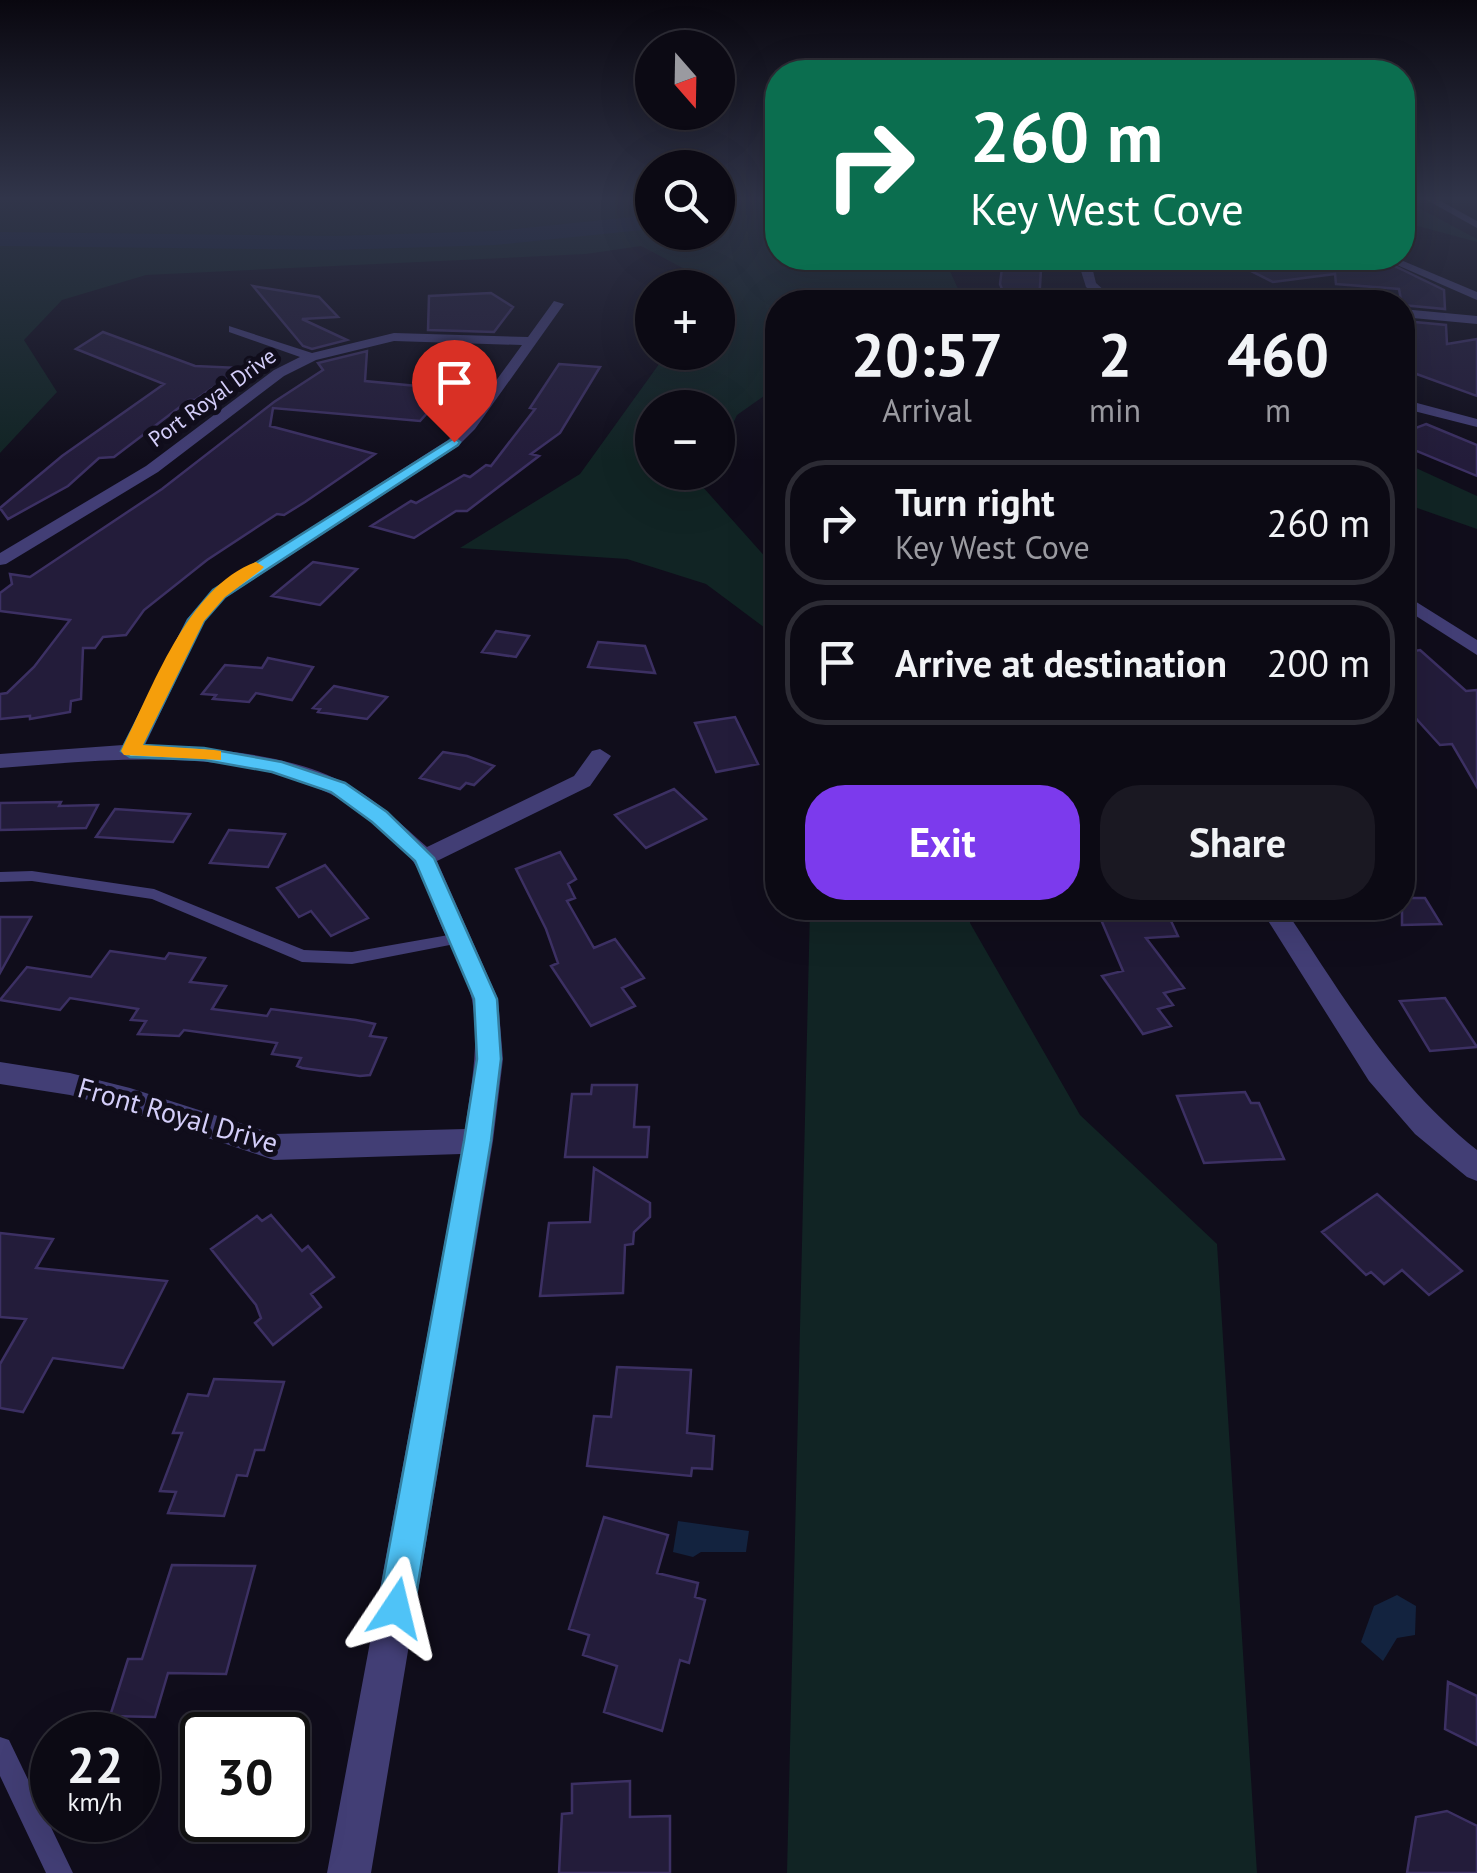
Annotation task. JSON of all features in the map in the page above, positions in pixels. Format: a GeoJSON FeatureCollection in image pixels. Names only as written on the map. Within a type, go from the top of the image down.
{"type":"FeatureCollection","features":[{"type":"Feature","properties":{"kind":"street"},"geometry":{"type":"LineString","coordinates":[[130,751],[196,620],[219,594],[248,571],[435,458],[470,426],[558,304]]}},
{"type":"Feature","properties":{"kind":"street"},"geometry":{"type":"LineString","coordinates":[[1415,314],[1477,320]]}},
{"type":"Feature","properties":{"kind":"street"},"geometry":{"type":"LineString","coordinates":[[234,328],[310,357]]}},
{"type":"Feature","properties":{"kind":"street","name":"Port Royal Drive"},"geometry":{"type":"LineString","coordinates":[[0,560],[152,468],[279,373],[310,357],[394,337],[532,341]]}},
{"type":"Feature","properties":{"kind":"street"},"geometry":{"type":"LineString","coordinates":[[1415,407],[1477,424]]}},
{"type":"Feature","properties":{"kind":"street"},"geometry":{"type":"LineString","coordinates":[[1415,607],[1477,648]]}},
{"type":"Feature","properties":{"kind":"street"},"geometry":{"type":"LineString","coordinates":[[0,762],[130,751],[204,754],[276,767],[338,788],[380,817],[424,858],[486,999],[489,1059],[478,1141],[350,1873]]}},
{"type":"Feature","properties":{"kind":"street"},"geometry":{"type":"LineString","coordinates":[[424,858],[582,781],[600,756]]}},
{"type":"Feature","properties":{"kind":"street"},"geometry":{"type":"LineString","coordinates":[[1280,920],[1379,1072],[1425,1125],[1477,1168]]}},
{"type":"Feature","properties":{"kind":"street","name":"Front Royal Drive"},"geometry":{"type":"LineString","coordinates":[[0,1072],[70,1084],[274,1148],[478,1141]]}},
{"type":"Feature","properties":{"kind":"lane"},"geometry":{"type":"LineString","coordinates":[[0,877],[32,876],[154,894],[302,956],[352,958],[460,938]]}},
{"type":"Feature","properties":{"kind":"lane"},"geometry":{"type":"LineString","coordinates":[[0,1748],[60,1873]]}},
{"type":"Feature","properties":{"kind":"green space"},"geometry":{"type":"Polygon","coordinates":[[[0,286],[108,286],[62,300],[24,340],[57,392],[0,453],[0,286]]]}},
{"type":"Feature","properties":{"kind":"green space"},"geometry":{"type":"Polygon","coordinates":[[[735,286],[957,286],[959,290],[765,290],[765,395],[735,419],[735,390],[640,390],[655,370],[735,370],[735,286]]]}},
{"type":"Feature","properties":{"kind":"green space"},"geometry":{"type":"Polygon","coordinates":[[[635,398],[635,490],[706,490],[765,557],[765,628],[706,584],[627,559],[460,548],[580,474],[635,398]]]}},
{"type":"Feature","properties":{"kind":"green space"},"geometry":{"type":"Polygon","coordinates":[[[1415,468],[1477,496],[1477,529],[1415,507],[1415,468]]]}},
{"type":"Feature","properties":{"kind":"green space"},"geometry":{"type":"Polygon","coordinates":[[[810,920],[970,920],[1080,1115],[1217,1244],[1257,1873],[787,1873],[810,920]]]}},
{"type":"Feature","properties":{"kind":"water"},"geometry":{"type":"Polygon","coordinates":[[[678,1521],[749,1531],[746,1552],[701,1552],[693,1557],[673,1552],[678,1521]]]}},
{"type":"Feature","properties":{"kind":"water"},"geometry":{"type":"Polygon","coordinates":[[[1397,1595],[1416,1606],[1415,1635],[1397,1638],[1383,1661],[1361,1642],[1374,1606],[1397,1595]]]}},
{"type":"Feature","properties":{"kind":"building"},"geometry":{"type":"Polygon","coordinates":[[[253,286],[319,297],[338,317],[302,319],[347,340],[312,349],[303,346],[253,286]]]}},
{"type":"Feature","properties":{"kind":"building"},"geometry":{"type":"Polygon","coordinates":[[[1001,286],[1040,286],[1040,290],[1002,290],[1001,286]]]}},
{"type":"Feature","properties":{"kind":"building"},"geometry":{"type":"Polygon","coordinates":[[[1366,286],[1437,286],[1444,290],[1445,309],[1415,306],[1415,290],[1366,286]]]}},
{"type":"Feature","properties":{"kind":"building"},"geometry":{"type":"Polygon","coordinates":[[[491,293],[513,307],[494,332],[428,330],[429,296],[491,293]]]}},
{"type":"Feature","properties":{"kind":"building"},"geometry":{"type":"Polygon","coordinates":[[[1415,322],[1446,325],[1447,344],[1477,339],[1477,396],[1415,373],[1415,322]]]}},
{"type":"Feature","properties":{"kind":"building"},"geometry":{"type":"Polygon","coordinates":[[[103,332],[195,366],[241,368],[195,400],[189,400],[114,457],[99,458],[68,486],[8,519],[0,508],[62,456],[164,384],[76,349],[103,332]]]}},
{"type":"Feature","properties":{"kind":"building"},"geometry":{"type":"Polygon","coordinates":[[[367,351],[365,381],[449,389],[420,421],[273,408],[270,426],[375,454],[305,502],[284,515],[277,514],[207,560],[144,610],[126,635],[103,637],[95,648],[83,648],[81,699],[71,701],[70,712],[0,719],[0,694],[7,693],[34,667],[70,620],[0,611],[0,593],[12,584],[10,574],[30,577],[162,489],[274,402],[323,370],[318,363],[367,351]]]}},
{"type":"Feature","properties":{"kind":"building"},"geometry":{"type":"Polygon","coordinates":[[[559,364],[600,367],[560,433],[531,454],[539,456],[467,511],[456,511],[414,538],[371,526],[411,501],[416,503],[464,475],[470,477],[486,465],[491,466],[535,409],[530,408],[559,364]]]}},
{"type":"Feature","properties":{"kind":"building"},"geometry":{"type":"Polygon","coordinates":[[[1426,424],[1477,445],[1477,476],[1415,450],[1415,428],[1426,424]]]}},
{"type":"Feature","properties":{"kind":"building"},"geometry":{"type":"Polygon","coordinates":[[[313,562],[357,569],[320,605],[272,596],[313,562]]]}},
{"type":"Feature","properties":{"kind":"building"},"geometry":{"type":"Polygon","coordinates":[[[496,631],[529,636],[516,657],[482,652],[496,631]]]}},
{"type":"Feature","properties":{"kind":"building"},"geometry":{"type":"Polygon","coordinates":[[[598,642],[645,646],[655,673],[588,667],[598,642]]]}},
{"type":"Feature","properties":{"kind":"building"},"geometry":{"type":"Polygon","coordinates":[[[1420,650],[1466,691],[1477,690],[1477,787],[1452,744],[1440,745],[1415,717],[1415,651],[1420,650]]]}},
{"type":"Feature","properties":{"kind":"building"},"geometry":{"type":"Polygon","coordinates":[[[268,658],[313,667],[292,700],[256,693],[249,702],[213,699],[216,695],[202,694],[225,665],[262,668],[268,658]]]}},
{"type":"Feature","properties":{"kind":"building"},"geometry":{"type":"Polygon","coordinates":[[[334,686],[387,697],[367,719],[318,712],[320,709],[313,708],[334,686]]]}},
{"type":"Feature","properties":{"kind":"building"},"geometry":{"type":"Polygon","coordinates":[[[735,717],[758,764],[716,772],[695,723],[735,717]]]}},
{"type":"Feature","properties":{"kind":"building"},"geometry":{"type":"Polygon","coordinates":[[[443,752],[494,766],[474,785],[466,783],[460,789],[420,778],[443,752]]]}},
{"type":"Feature","properties":{"kind":"building"},"geometry":{"type":"Polygon","coordinates":[[[674,789],[706,819],[646,848],[615,815],[674,789]]]}},
{"type":"Feature","properties":{"kind":"building"},"geometry":{"type":"Polygon","coordinates":[[[61,802],[59,806],[98,805],[86,828],[0,830],[0,803],[61,802]]]}},
{"type":"Feature","properties":{"kind":"building"},"geometry":{"type":"Polygon","coordinates":[[[115,809],[190,814],[173,842],[96,837],[115,809]]]}},
{"type":"Feature","properties":{"kind":"building"},"geometry":{"type":"Polygon","coordinates":[[[229,830],[285,834],[268,867],[210,863],[229,830]]]}},
{"type":"Feature","properties":{"kind":"building"},"geometry":{"type":"Polygon","coordinates":[[[560,852],[576,879],[568,884],[575,898],[567,901],[594,948],[615,939],[644,978],[622,988],[635,1006],[591,1026],[551,966],[558,963],[546,929],[516,869],[560,852]]]}},
{"type":"Feature","properties":{"kind":"building"},"geometry":{"type":"Polygon","coordinates":[[[325,865],[368,918],[331,936],[311,911],[299,917],[277,888],[325,865]]]}},
{"type":"Feature","properties":{"kind":"building"},"geometry":{"type":"Polygon","coordinates":[[[1415,898],[1425,898],[1441,924],[1402,925],[1402,920],[1415,920],[1415,898]]]}},
{"type":"Feature","properties":{"kind":"building"},"geometry":{"type":"Polygon","coordinates":[[[0,917],[31,917],[0,973],[0,917]]]}},
{"type":"Feature","properties":{"kind":"building"},"geometry":{"type":"Polygon","coordinates":[[[1101,920],[1171,920],[1178,936],[1146,938],[1184,988],[1164,993],[1173,1005],[1158,1009],[1171,1026],[1143,1034],[1102,976],[1123,971],[1101,920]]]}},
{"type":"Feature","properties":{"kind":"building"},"geometry":{"type":"Polygon","coordinates":[[[110,951],[165,959],[169,953],[205,958],[190,982],[226,986],[212,1009],[267,1016],[271,1009],[356,1020],[375,1024],[370,1036],[386,1038],[370,1075],[360,1076],[302,1068],[297,1066],[301,1058],[272,1054],[277,1043],[184,1030],[179,1036],[138,1034],[146,1021],[131,1020],[138,1009],[70,998],[60,1010],[0,1000],[27,967],[91,977],[110,951]]]}},
{"type":"Feature","properties":{"kind":"building"},"geometry":{"type":"Polygon","coordinates":[[[1445,998],[1477,1047],[1430,1051],[1400,1001],[1445,998]]]}},
{"type":"Feature","properties":{"kind":"building"},"geometry":{"type":"Polygon","coordinates":[[[592,1085],[637,1085],[634,1127],[649,1127],[647,1157],[565,1157],[572,1094],[591,1094],[592,1085]]]}},
{"type":"Feature","properties":{"kind":"building"},"geometry":{"type":"Polygon","coordinates":[[[1245,1092],[1251,1103],[1259,1103],[1284,1159],[1204,1163],[1177,1096],[1245,1092]]]}},
{"type":"Feature","properties":{"kind":"building"},"geometry":{"type":"Polygon","coordinates":[[[594,1168],[650,1203],[650,1217],[634,1232],[633,1244],[625,1245],[623,1293],[540,1296],[549,1223],[590,1222],[594,1168]]]}},
{"type":"Feature","properties":{"kind":"building"},"geometry":{"type":"Polygon","coordinates":[[[1377,1194],[1462,1271],[1429,1295],[1402,1270],[1384,1284],[1371,1272],[1366,1275],[1322,1232],[1377,1194]]]}},
{"type":"Feature","properties":{"kind":"building"},"geometry":{"type":"Polygon","coordinates":[[[271,1215],[302,1251],[308,1246],[334,1277],[311,1294],[321,1307],[273,1345],[255,1323],[261,1318],[256,1305],[211,1249],[257,1216],[262,1221],[271,1215]]]}},
{"type":"Feature","properties":{"kind":"building"},"geometry":{"type":"Polygon","coordinates":[[[0,1233],[53,1239],[36,1268],[167,1281],[123,1368],[53,1358],[23,1412],[0,1408],[0,1364],[26,1319],[0,1317],[0,1233]]]}},
{"type":"Feature","properties":{"kind":"building"},"geometry":{"type":"Polygon","coordinates":[[[617,1367],[691,1370],[687,1433],[714,1436],[712,1469],[692,1468],[691,1476],[587,1466],[594,1416],[611,1417],[617,1367]]]}},
{"type":"Feature","properties":{"kind":"building"},"geometry":{"type":"Polygon","coordinates":[[[214,1379],[284,1382],[264,1450],[255,1450],[247,1476],[237,1475],[224,1516],[168,1513],[176,1492],[160,1491],[182,1433],[173,1433],[188,1394],[208,1396],[214,1379]]]}},
{"type":"Feature","properties":{"kind":"building"},"geometry":{"type":"Polygon","coordinates":[[[604,1517],[668,1535],[657,1573],[698,1583],[695,1597],[705,1600],[689,1663],[680,1660],[662,1731],[604,1712],[617,1666],[583,1655],[589,1635],[569,1629],[604,1517]]]}},
{"type":"Feature","properties":{"kind":"building"},"geometry":{"type":"Polygon","coordinates":[[[172,1565],[255,1566],[226,1674],[168,1673],[156,1712],[111,1712],[128,1659],[142,1659],[172,1565]]]}},
{"type":"Feature","properties":{"kind":"building"},"geometry":{"type":"Polygon","coordinates":[[[1448,1682],[1477,1696],[1477,1745],[1445,1729],[1448,1682]]]}},
{"type":"Feature","properties":{"kind":"building"},"geometry":{"type":"Polygon","coordinates":[[[630,1781],[630,1817],[670,1816],[670,1873],[559,1873],[562,1814],[572,1813],[572,1784],[630,1781]]]}},
{"type":"Feature","properties":{"kind":"building"},"geometry":{"type":"Polygon","coordinates":[[[1447,1811],[1477,1826],[1477,1873],[1407,1873],[1416,1817],[1447,1811]]]}},
{"type":"Feature","properties":{"kind":"slow traffic"},"geometry":{"type":"LineString","coordinates":[[214,756],[130,751],[196,620],[219,594],[256,567]]}},
{"type":"Feature","properties":{"kind":"route"},"geometry":{"type":"LineString","coordinates":[[396,1608],[478,1141],[489,1059],[486,999],[424,858],[380,817],[338,788],[276,767],[204,754],[130,751],[196,620],[219,594],[248,571],[435,458],[454,442]]}}]}
